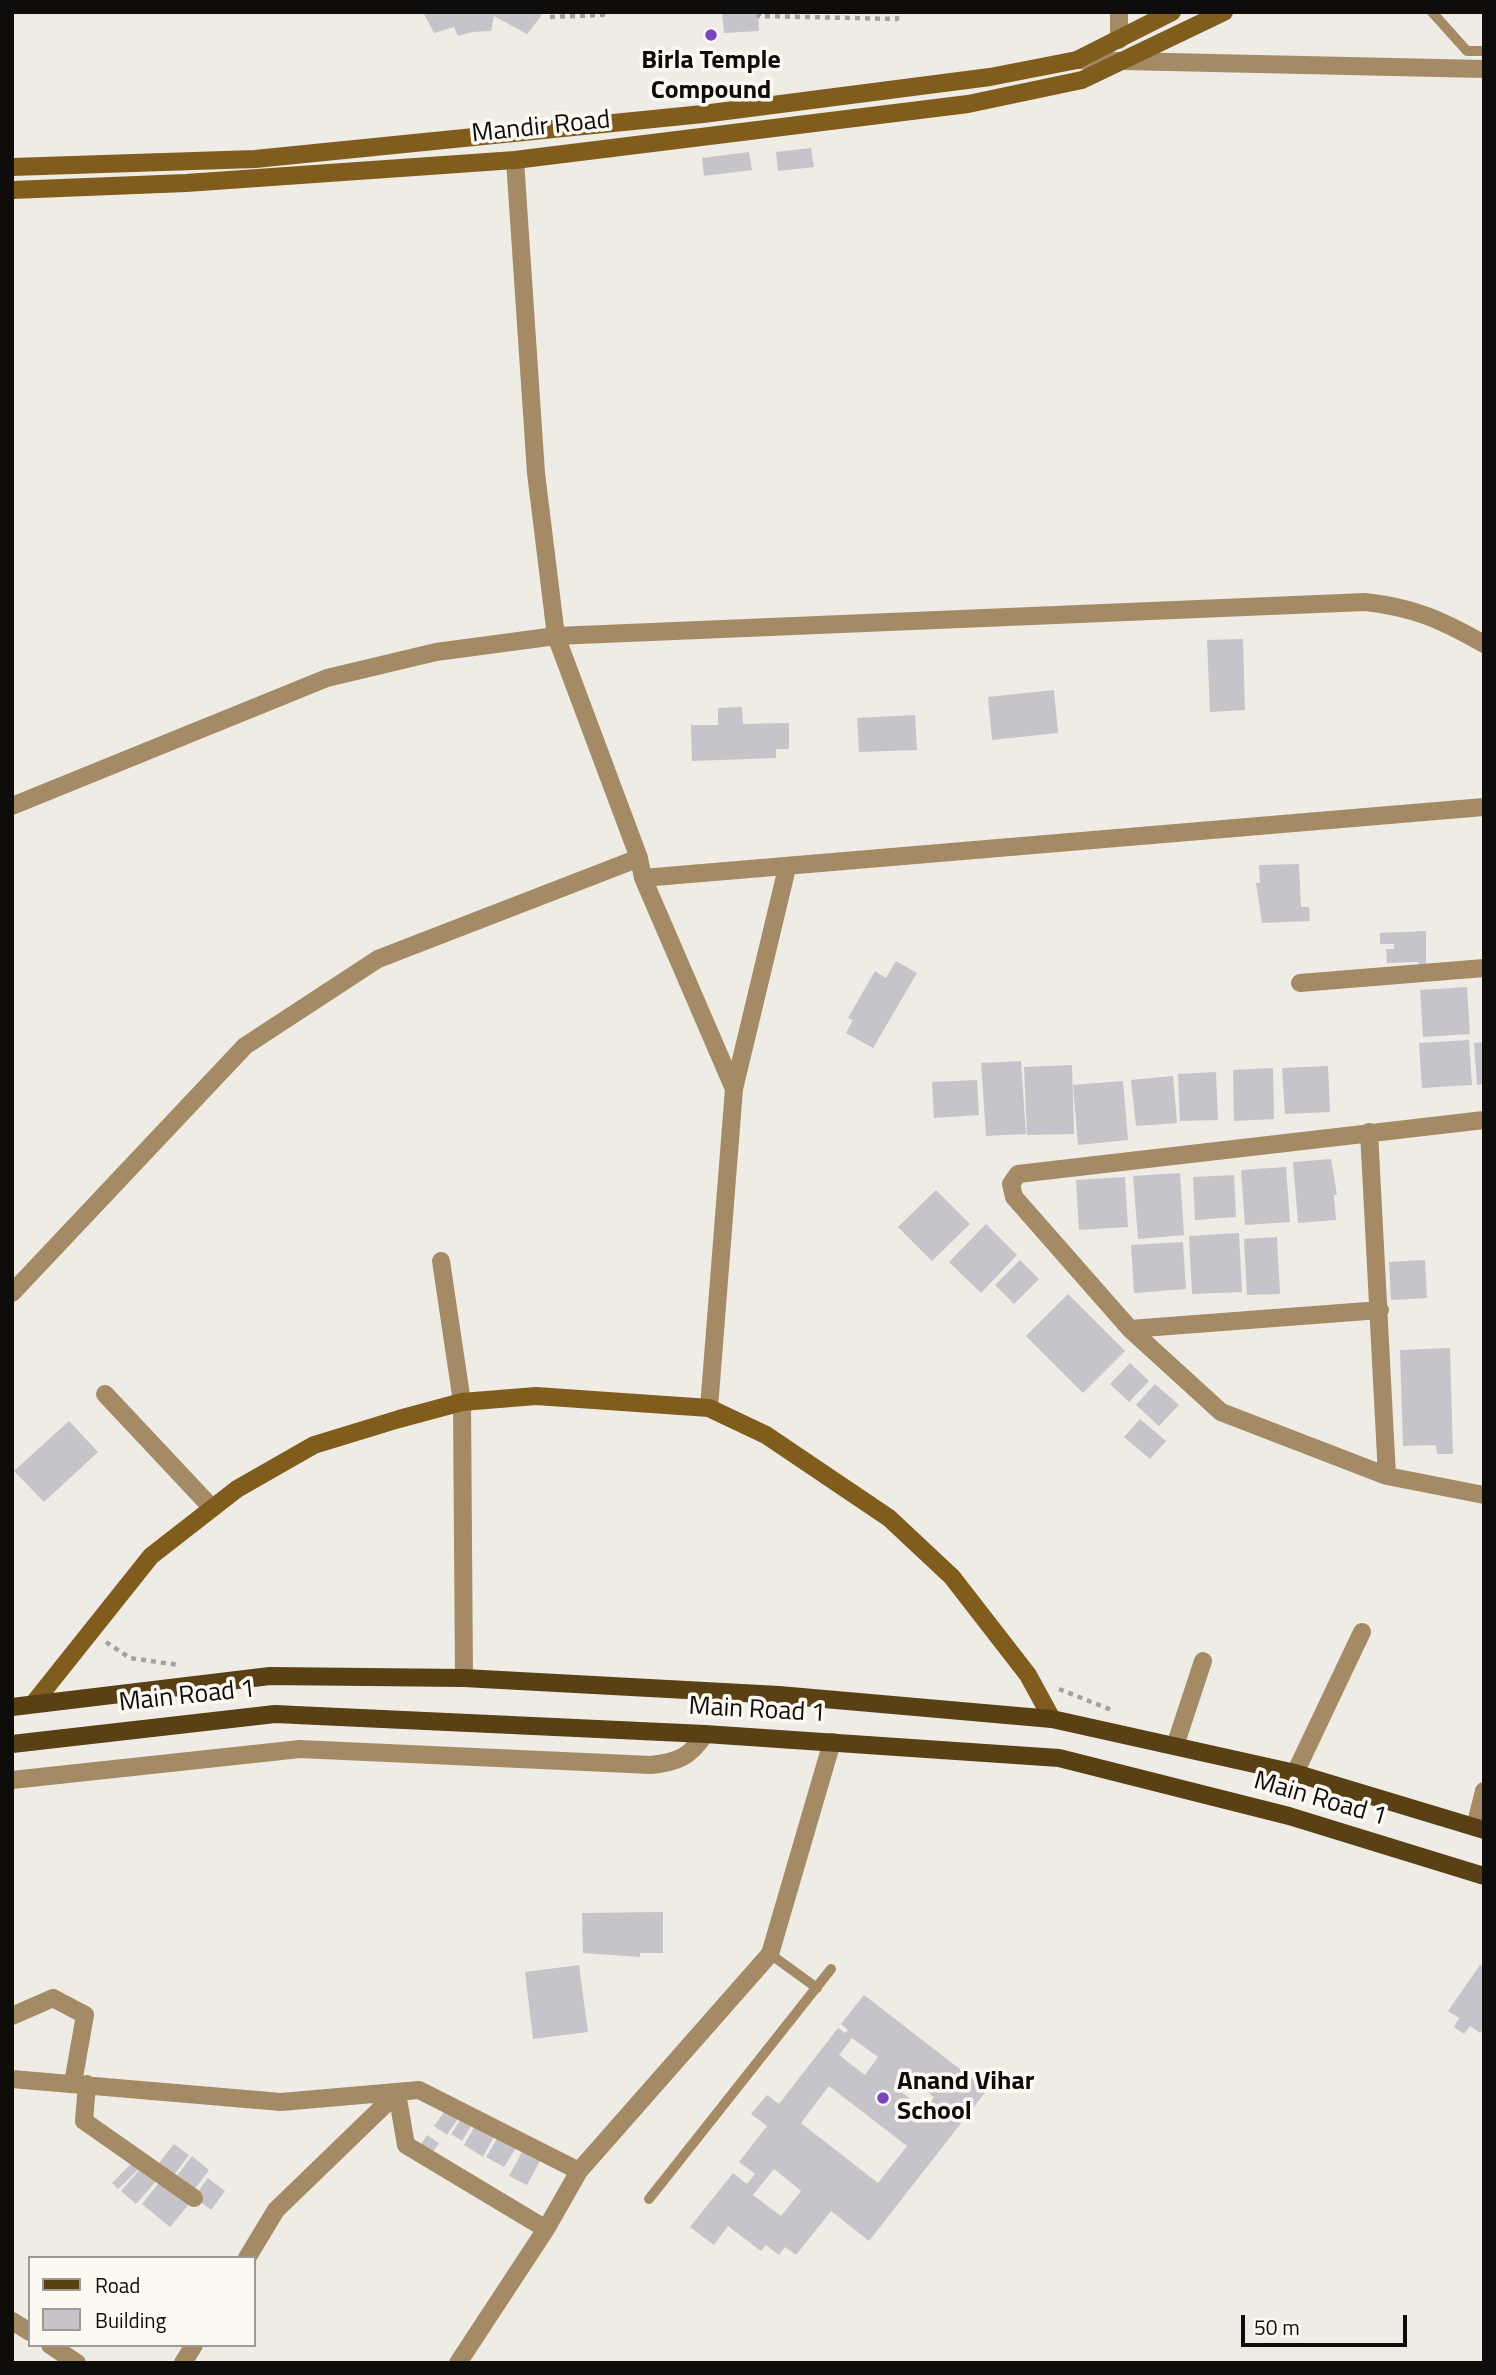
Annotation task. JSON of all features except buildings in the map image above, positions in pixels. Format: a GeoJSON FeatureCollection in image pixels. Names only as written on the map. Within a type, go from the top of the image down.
{"type":"FeatureCollection","features":[{"type":"Feature","properties":{"kind":"main road","name":"Main Road 1"},"geometry":{"type":"LineString","coordinates":[[12,1707],[271,1676],[464,1678],[779,1695],[1052,1719],[1295,1773],[1480,1829]]}},
{"type":"Feature","properties":{"kind":"main road","name":"Main Road 1"},"geometry":{"type":"LineString","coordinates":[[12,1744],[275,1714],[705,1734],[1059,1758],[1289,1816],[1484,1876]]}},
{"type":"Feature","properties":{"kind":"street"},"geometry":{"type":"LineString","coordinates":[[1119,12],[1119,40]]}},
{"type":"Feature","properties":{"kind":"street","name":"Mandir Road"},"geometry":{"type":"LineString","coordinates":[[12,167],[255,159],[717,112],[989,77],[1077,60],[1172,12]]}},
{"type":"Feature","properties":{"kind":"street","name":"Mandir Road"},"geometry":{"type":"LineString","coordinates":[[12,190],[186,184],[515,160],[968,104],[1068,85],[1224,12]]}},
{"type":"Feature","properties":{"kind":"street"},"geometry":{"type":"LineString","coordinates":[[1077,60],[1484,69]]}},
{"type":"Feature","properties":{"kind":"street"},"geometry":{"type":"LineString","coordinates":[[515,160],[536,473],[556,636],[639,858],[643,878],[734,1089]]}},
{"type":"Feature","properties":{"kind":"street"},"geometry":{"type":"LineString","coordinates":[[12,806],[327,678],[436,652],[556,636],[1364,601],[1401,606],[1440,619],[1484,645]]}},
{"type":"Feature","properties":{"kind":"street"},"geometry":{"type":"LineString","coordinates":[[643,878],[787,868],[1484,807]]}},
{"type":"Feature","properties":{"kind":"street"},"geometry":{"type":"LineString","coordinates":[[12,1293],[245,1046],[378,959],[639,858]]}},
{"type":"Feature","properties":{"kind":"street"},"geometry":{"type":"LineString","coordinates":[[709,1408],[734,1089],[787,868]]}},
{"type":"Feature","properties":{"kind":"street"},"geometry":{"type":"LineString","coordinates":[[1300,983],[1484,968]]}},
{"type":"Feature","properties":{"kind":"street"},"geometry":{"type":"LineString","coordinates":[[1484,1121],[1018,1174],[1011,1184],[1014,1197],[1130,1329],[1221,1412],[1387,1476],[1484,1495]]}},
{"type":"Feature","properties":{"kind":"street"},"geometry":{"type":"LineString","coordinates":[[1369,1132],[1387,1476]]}},
{"type":"Feature","properties":{"kind":"street"},"geometry":{"type":"LineString","coordinates":[[441,1261],[463,1402],[464,1678]]}},
{"type":"Feature","properties":{"kind":"street"},"geometry":{"type":"LineString","coordinates":[[1130,1329],[1380,1310]]}},
{"type":"Feature","properties":{"kind":"street"},"geometry":{"type":"LineString","coordinates":[[105,1394],[212,1508]]}},
{"type":"Feature","properties":{"kind":"street"},"geometry":{"type":"LineString","coordinates":[[33,1704],[151,1556],[237,1489],[314,1445],[463,1402],[536,1396],[709,1408],[766,1435],[889,1518],[952,1577],[1028,1675],[1052,1719]]}},
{"type":"Feature","properties":{"kind":"street"},"geometry":{"type":"LineString","coordinates":[[1295,1773],[1362,1632]]}},
{"type":"Feature","properties":{"kind":"street"},"geometry":{"type":"LineString","coordinates":[[1175,1746],[1203,1661]]}},
{"type":"Feature","properties":{"kind":"street"},"geometry":{"type":"LineString","coordinates":[[12,1780],[300,1749],[651,1765],[678,1762],[695,1750],[705,1734]]}},
{"type":"Feature","properties":{"kind":"street"},"geometry":{"type":"LineString","coordinates":[[458,2363],[546,2229],[579,2171],[771,1954],[832,1742]]}},
{"type":"Feature","properties":{"kind":"street"},"geometry":{"type":"LineString","coordinates":[[1480,1829],[1484,1791]]}},
{"type":"Feature","properties":{"kind":"street"},"geometry":{"type":"LineString","coordinates":[[12,2016],[53,1998],[85,2014],[80,2084],[84,2121],[194,2199]]}},
{"type":"Feature","properties":{"kind":"street"},"geometry":{"type":"LineString","coordinates":[[12,2079],[281,2102],[419,2090],[579,2171]]}},
{"type":"Feature","properties":{"kind":"street"},"geometry":{"type":"LineString","coordinates":[[397,2093],[406,2144],[546,2229]]}},
{"type":"Feature","properties":{"kind":"street"},"geometry":{"type":"LineString","coordinates":[[248,2256],[276,2210],[397,2093]]}},
{"type":"Feature","properties":{"kind":"street"},"geometry":{"type":"LineString","coordinates":[[12,2321],[28,2331]]}},
{"type":"Feature","properties":{"kind":"street"},"geometry":{"type":"LineString","coordinates":[[53,2347],[78,2363]]}},
{"type":"Feature","properties":{"kind":"street"},"geometry":{"type":"LineString","coordinates":[[183,2363],[193,2347]]}},
{"type":"Feature","properties":{"kind":"lane"},"geometry":{"type":"LineString","coordinates":[[1432,12],[1467,51],[1484,51]]}},
{"type":"Feature","properties":{"kind":"lane"},"geometry":{"type":"LineString","coordinates":[[771,1954],[817,1988]]}},
{"type":"Feature","properties":{"kind":"lane"},"geometry":{"type":"LineString","coordinates":[[649,2199],[831,1969]]}},
{"type":"Feature","properties":{"kind":"path"},"geometry":{"type":"LineString","coordinates":[[550,17],[603,15],[603,12]]}},
{"type":"Feature","properties":{"kind":"path"},"geometry":{"type":"LineString","coordinates":[[759,12],[758,16],[897,19],[898,12]]}},
{"type":"Feature","properties":{"kind":"place","name":"Birla Temple Compound"},"geometry":{"type":"Point","coordinates":[711,35]}},
{"type":"Feature","properties":{"kind":"place","name":"Anand Vihar School"},"geometry":{"type":"Point","coordinates":[883,2098]}}]}
